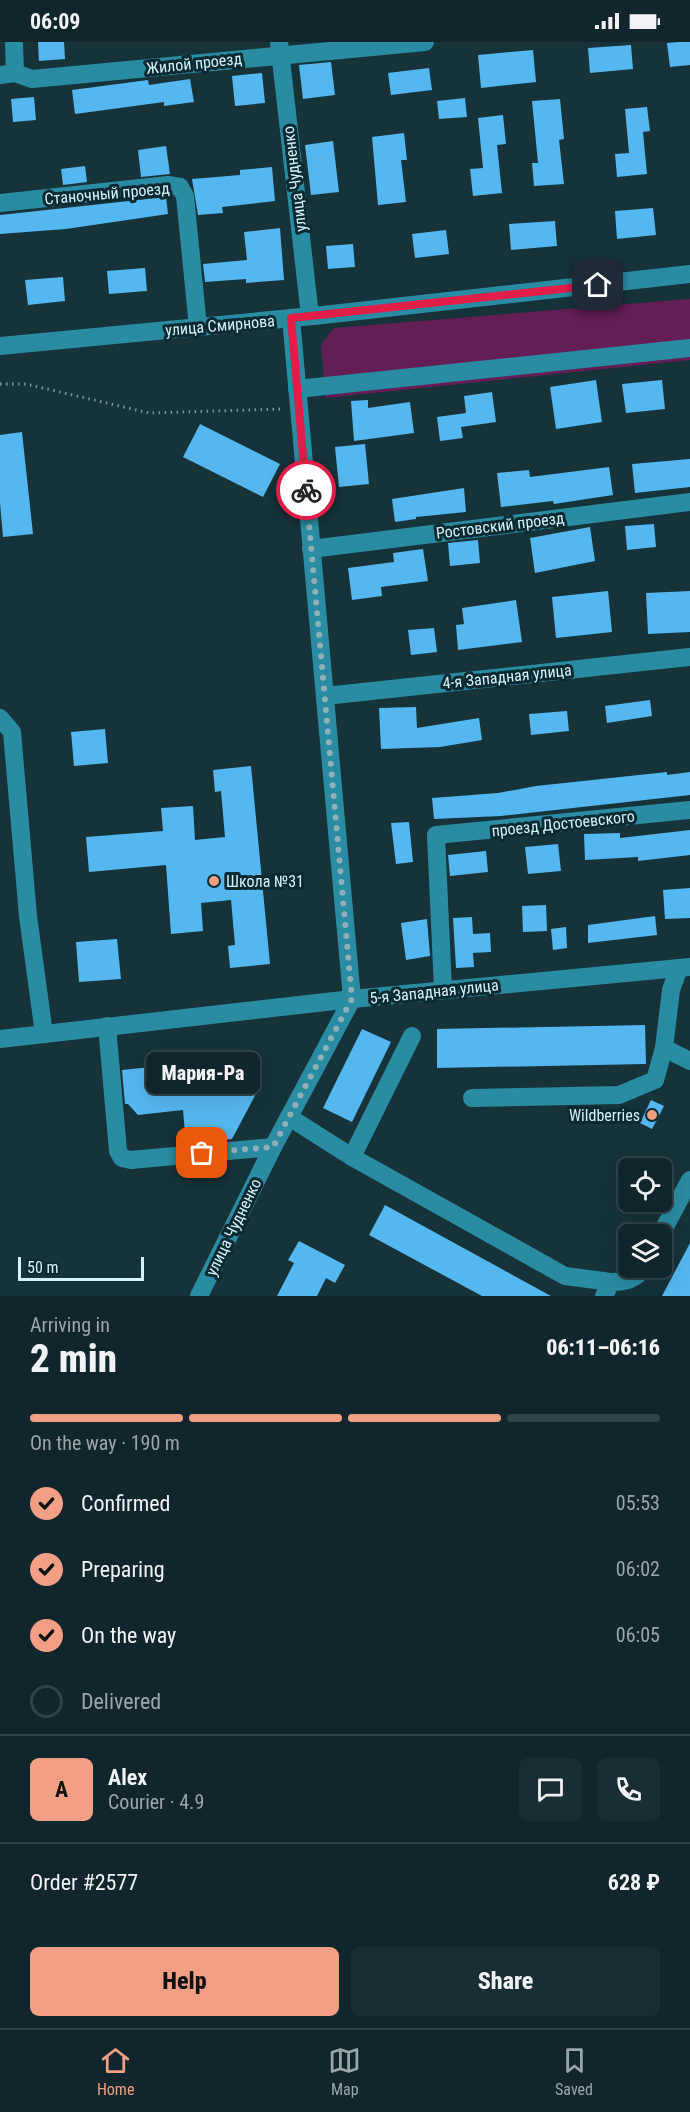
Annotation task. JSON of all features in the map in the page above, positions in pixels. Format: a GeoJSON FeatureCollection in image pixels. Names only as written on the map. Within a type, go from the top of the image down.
{"type":"FeatureCollection","features":[{"type":"Feature","properties":{"kind":"street"},"geometry":{"type":"LineString","coordinates":[[7,74],[14,42]]}},
{"type":"Feature","properties":{"kind":"street","name":"Жилой проезд"},"geometry":{"type":"LineString","coordinates":[[7,74],[32,79],[280,48],[425,42]]}},
{"type":"Feature","properties":{"kind":"street","name":"улица Чудненко"},"geometry":{"type":"LineString","coordinates":[[280,48],[310,316]]}},
{"type":"Feature","properties":{"kind":"street","name":"Станочный проезд"},"geometry":{"type":"LineString","coordinates":[[0,203],[168,185],[180,188],[185,196],[198,327]]}},
{"type":"Feature","properties":{"kind":"street","name":"улица Смирнова"},"geometry":{"type":"LineString","coordinates":[[0,346],[291,318],[690,274]]}},
{"type":"Feature","properties":{"kind":"street"},"geometry":{"type":"LineString","coordinates":[[291,318],[352,999]]}},
{"type":"Feature","properties":{"kind":"street"},"geometry":{"type":"LineString","coordinates":[[297,389],[690,348]]}},
{"type":"Feature","properties":{"kind":"street","name":"Ростовский проезд"},"geometry":{"type":"LineString","coordinates":[[311,549],[690,502]]}},
{"type":"Feature","properties":{"kind":"street","name":"4-я Западная улица"},"geometry":{"type":"LineString","coordinates":[[325,696],[690,657]]}},
{"type":"Feature","properties":{"kind":"street"},"geometry":{"type":"LineString","coordinates":[[0,718],[12,732],[28,916],[44,1034]]}},
{"type":"Feature","properties":{"kind":"street","name":"проезд Достоевского"},"geometry":{"type":"LineString","coordinates":[[443,990],[436,835],[690,810]]}},
{"type":"Feature","properties":{"kind":"street"},"geometry":{"type":"LineString","coordinates":[[471,1098],[619,1095],[655,1080],[664,1048],[671,990],[685,968]]}},
{"type":"Feature","properties":{"kind":"street","name":"5-я Западная улица"},"geometry":{"type":"LineString","coordinates":[[0,1039],[352,999],[685,968]]}},
{"type":"Feature","properties":{"kind":"street","name":"улица Чудненко"},"geometry":{"type":"LineString","coordinates":[[199,1296],[273,1147],[352,999]]}},
{"type":"Feature","properties":{"kind":"street"},"geometry":{"type":"LineString","coordinates":[[107,1026],[118,1151],[122,1158],[131,1160],[273,1147]]}},
{"type":"Feature","properties":{"kind":"street"},"geometry":{"type":"LineString","coordinates":[[352,1157],[412,1036]]}},
{"type":"Feature","properties":{"kind":"street"},"geometry":{"type":"LineString","coordinates":[[664,1048],[690,1061]]}},
{"type":"Feature","properties":{"kind":"street"},"geometry":{"type":"LineString","coordinates":[[289,1117],[352,1157],[564,1276],[607,1289],[631,1278]]}},
{"type":"Feature","properties":{"kind":"street"},"geometry":{"type":"LineString","coordinates":[[666,1224],[690,1180]]}},
{"type":"Feature","properties":{"kind":"path"},"geometry":{"type":"LineString","coordinates":[[0,384],[26,384],[149,413],[299,409]]}},
{"type":"Feature","properties":{"kind":"shaded area"},"geometry":{"type":"Polygon","coordinates":[[[690,299],[690,360],[326,398],[321,345],[334,328],[690,299]]]}},
{"type":"Feature","properties":{"kind":"building"},"geometry":{"type":"Polygon","coordinates":[[[38,42],[64,42],[65,59],[39,61],[38,42]]]}},
{"type":"Feature","properties":{"kind":"building"},"geometry":{"type":"Polygon","coordinates":[[[690,42],[690,65],[670,67],[667,43],[690,42]]]}},
{"type":"Feature","properties":{"kind":"building"},"geometry":{"type":"Polygon","coordinates":[[[631,45],[633,69],[590,73],[588,48],[631,45]]]}},
{"type":"Feature","properties":{"kind":"building"},"geometry":{"type":"Polygon","coordinates":[[[533,50],[536,82],[481,88],[478,55],[533,50]]]}},
{"type":"Feature","properties":{"kind":"building"},"geometry":{"type":"Polygon","coordinates":[[[331,62],[335,95],[303,99],[299,65],[331,62]]]}},
{"type":"Feature","properties":{"kind":"building"},"geometry":{"type":"Polygon","coordinates":[[[429,68],[432,90],[391,95],[388,73],[429,68]]]}},
{"type":"Feature","properties":{"kind":"building"},"geometry":{"type":"Polygon","coordinates":[[[262,73],[265,103],[235,106],[232,76],[262,73]]]}},
{"type":"Feature","properties":{"kind":"building"},"geometry":{"type":"Polygon","coordinates":[[[190,79],[194,102],[164,106],[164,102],[75,114],[72,90],[148,80],[149,85],[190,79]]]}},
{"type":"Feature","properties":{"kind":"building"},"geometry":{"type":"Polygon","coordinates":[[[34,97],[36,120],[13,122],[11,99],[34,97]]]}},
{"type":"Feature","properties":{"kind":"building"},"geometry":{"type":"Polygon","coordinates":[[[465,98],[467,117],[439,119],[437,101],[465,98]]]}},
{"type":"Feature","properties":{"kind":"building"},"geometry":{"type":"Polygon","coordinates":[[[560,99],[564,139],[559,140],[564,184],[534,186],[532,163],[538,163],[532,101],[560,99]]]}},
{"type":"Feature","properties":{"kind":"building"},"geometry":{"type":"Polygon","coordinates":[[[647,107],[650,131],[643,132],[647,174],[617,177],[615,154],[629,153],[625,109],[647,107]]]}},
{"type":"Feature","properties":{"kind":"building"},"geometry":{"type":"Polygon","coordinates":[[[503,115],[506,144],[497,145],[502,193],[473,196],[470,169],[483,168],[478,118],[503,115]]]}},
{"type":"Feature","properties":{"kind":"building"},"geometry":{"type":"Polygon","coordinates":[[[404,133],[407,160],[401,160],[406,202],[378,205],[372,137],[404,133]]]}},
{"type":"Feature","properties":{"kind":"building"},"geometry":{"type":"Polygon","coordinates":[[[333,141],[339,192],[311,195],[305,145],[333,141]]]}},
{"type":"Feature","properties":{"kind":"building"},"geometry":{"type":"Polygon","coordinates":[[[166,146],[170,174],[141,177],[138,150],[166,146]]]}},
{"type":"Feature","properties":{"kind":"building"},"geometry":{"type":"Polygon","coordinates":[[[85,166],[87,182],[63,185],[61,169],[85,166]]]}},
{"type":"Feature","properties":{"kind":"building"},"geometry":{"type":"Polygon","coordinates":[[[272,167],[275,201],[222,207],[223,213],[198,215],[192,179],[240,175],[240,170],[272,167]]]}},
{"type":"Feature","properties":{"kind":"building"},"geometry":{"type":"Polygon","coordinates":[[[166,197],[168,214],[66,229],[0,234],[0,215],[166,197]]]}},
{"type":"Feature","properties":{"kind":"building"},"geometry":{"type":"Polygon","coordinates":[[[653,208],[656,235],[617,239],[615,211],[653,208]]]}},
{"type":"Feature","properties":{"kind":"building"},"geometry":{"type":"Polygon","coordinates":[[[555,221],[557,246],[511,250],[509,224],[555,221]]]}},
{"type":"Feature","properties":{"kind":"building"},"geometry":{"type":"Polygon","coordinates":[[[280,228],[284,280],[246,283],[246,279],[205,282],[203,264],[247,260],[244,232],[280,228]]]}},
{"type":"Feature","properties":{"kind":"building"},"geometry":{"type":"Polygon","coordinates":[[[446,230],[449,254],[415,258],[412,234],[446,230]]]}},
{"type":"Feature","properties":{"kind":"building"},"geometry":{"type":"Polygon","coordinates":[[[353,244],[355,267],[328,269],[326,246],[353,244]]]}},
{"type":"Feature","properties":{"kind":"building"},"geometry":{"type":"Polygon","coordinates":[[[145,268],[147,291],[109,294],[107,271],[145,268]]]}},
{"type":"Feature","properties":{"kind":"building"},"geometry":{"type":"Polygon","coordinates":[[[63,277],[65,301],[28,305],[25,280],[63,277]]]}},
{"type":"Feature","properties":{"kind":"building"},"geometry":{"type":"Polygon","coordinates":[[[596,380],[602,422],[556,429],[550,387],[596,380]]]}},
{"type":"Feature","properties":{"kind":"building"},"geometry":{"type":"Polygon","coordinates":[[[662,380],[665,409],[626,413],[622,384],[662,380]]]}},
{"type":"Feature","properties":{"kind":"building"},"geometry":{"type":"Polygon","coordinates":[[[492,392],[496,422],[461,427],[463,438],[440,441],[437,417],[466,413],[464,396],[492,392]]]}},
{"type":"Feature","properties":{"kind":"building"},"geometry":{"type":"Polygon","coordinates":[[[368,400],[368,408],[410,402],[414,433],[354,441],[351,401],[368,400]]]}},
{"type":"Feature","properties":{"kind":"building"},"geometry":{"type":"Polygon","coordinates":[[[200,424],[280,464],[263,497],[183,457],[200,424]]]}},
{"type":"Feature","properties":{"kind":"building"},"geometry":{"type":"Polygon","coordinates":[[[22,432],[33,534],[3,537],[0,503],[0,435],[22,432]]]}},
{"type":"Feature","properties":{"kind":"building"},"geometry":{"type":"Polygon","coordinates":[[[365,444],[369,484],[339,487],[335,447],[365,444]]]}},
{"type":"Feature","properties":{"kind":"building"},"geometry":{"type":"Polygon","coordinates":[[[690,459],[690,487],[635,493],[632,464],[690,459]]]}},
{"type":"Feature","properties":{"kind":"building"},"geometry":{"type":"Polygon","coordinates":[[[609,467],[613,495],[554,504],[553,501],[501,507],[497,473],[529,470],[530,477],[609,467]]]}},
{"type":"Feature","properties":{"kind":"building"},"geometry":{"type":"Polygon","coordinates":[[[464,488],[466,512],[416,517],[416,519],[395,522],[392,499],[464,488]]]}},
{"type":"Feature","properties":{"kind":"building"},"geometry":{"type":"Polygon","coordinates":[[[654,524],[656,547],[627,550],[625,526],[654,524]]]}},
{"type":"Feature","properties":{"kind":"building"},"geometry":{"type":"Polygon","coordinates":[[[590,527],[595,561],[535,573],[530,538],[590,527]]]}},
{"type":"Feature","properties":{"kind":"building"},"geometry":{"type":"Polygon","coordinates":[[[478,540],[480,563],[450,566],[448,543],[478,540]]]}},
{"type":"Feature","properties":{"kind":"building"},"geometry":{"type":"Polygon","coordinates":[[[423,549],[428,581],[381,587],[382,596],[352,600],[348,568],[394,562],[393,553],[423,549]]]}},
{"type":"Feature","properties":{"kind":"building"},"geometry":{"type":"Polygon","coordinates":[[[608,591],[612,632],[556,638],[552,597],[608,591]]]}},
{"type":"Feature","properties":{"kind":"building"},"geometry":{"type":"Polygon","coordinates":[[[690,591],[690,632],[648,634],[646,593],[690,591]]]}},
{"type":"Feature","properties":{"kind":"building"},"geometry":{"type":"Polygon","coordinates":[[[516,600],[522,642],[458,650],[456,625],[464,624],[462,608],[516,600]]]}},
{"type":"Feature","properties":{"kind":"building"},"geometry":{"type":"Polygon","coordinates":[[[434,628],[437,652],[411,655],[408,630],[434,628]]]}},
{"type":"Feature","properties":{"kind":"building"},"geometry":{"type":"Polygon","coordinates":[[[650,700],[652,716],[607,723],[605,706],[650,700]]]}},
{"type":"Feature","properties":{"kind":"building"},"geometry":{"type":"Polygon","coordinates":[[[416,707],[417,728],[479,718],[482,740],[440,747],[381,749],[379,708],[416,707]]]}},
{"type":"Feature","properties":{"kind":"building"},"geometry":{"type":"Polygon","coordinates":[[[567,711],[569,731],[531,735],[529,714],[567,711]]]}},
{"type":"Feature","properties":{"kind":"building"},"geometry":{"type":"Polygon","coordinates":[[[105,729],[108,763],[74,766],[71,732],[105,729]]]}},
{"type":"Feature","properties":{"kind":"building","name":"Школа №31"},"geometry":{"type":"Polygon","coordinates":[[[251,766],[270,964],[230,968],[228,946],[235,945],[231,900],[201,903],[203,931],[171,934],[166,865],[89,872],[86,837],[163,831],[161,808],[193,806],[195,840],[225,837],[221,791],[215,792],[213,770],[251,766]]]}},
{"type":"Feature","properties":{"kind":"building"},"geometry":{"type":"Polygon","coordinates":[[[667,772],[667,775],[690,772],[690,795],[501,816],[434,819],[432,798],[498,793],[536,786],[667,772]]]}},
{"type":"Feature","properties":{"kind":"building"},"geometry":{"type":"Polygon","coordinates":[[[409,822],[413,862],[396,864],[391,823],[409,822]]]}},
{"type":"Feature","properties":{"kind":"building"},"geometry":{"type":"Polygon","coordinates":[[[690,830],[690,855],[638,861],[638,857],[585,860],[584,834],[620,833],[620,838],[690,830]]]}},
{"type":"Feature","properties":{"kind":"building"},"geometry":{"type":"Polygon","coordinates":[[[558,844],[561,871],[528,874],[525,847],[558,844]]]}},
{"type":"Feature","properties":{"kind":"building"},"geometry":{"type":"Polygon","coordinates":[[[486,851],[488,872],[450,876],[448,855],[486,851]]]}},
{"type":"Feature","properties":{"kind":"building"},"geometry":{"type":"Polygon","coordinates":[[[690,888],[690,918],[665,919],[663,890],[690,888]]]}},
{"type":"Feature","properties":{"kind":"building"},"geometry":{"type":"Polygon","coordinates":[[[546,905],[547,931],[523,932],[522,906],[546,905]]]}},
{"type":"Feature","properties":{"kind":"building"},"geometry":{"type":"Polygon","coordinates":[[[655,916],[657,935],[588,943],[588,925],[655,916]]]}},
{"type":"Feature","properties":{"kind":"building"},"geometry":{"type":"Polygon","coordinates":[[[472,917],[473,934],[490,933],[491,952],[473,953],[474,967],[456,968],[453,918],[472,917]]]}},
{"type":"Feature","properties":{"kind":"building"},"geometry":{"type":"Polygon","coordinates":[[[427,919],[430,956],[406,960],[401,923],[427,919]]]}},
{"type":"Feature","properties":{"kind":"building"},"geometry":{"type":"Polygon","coordinates":[[[566,927],[567,948],[553,950],[551,929],[566,927]]]}},
{"type":"Feature","properties":{"kind":"building"},"geometry":{"type":"Polygon","coordinates":[[[117,939],[121,979],[79,982],[76,942],[117,939]]]}},
{"type":"Feature","properties":{"kind":"building"},"geometry":{"type":"Polygon","coordinates":[[[645,1025],[646,1064],[437,1068],[437,1029],[645,1025]]]}},
{"type":"Feature","properties":{"kind":"building"},"geometry":{"type":"Polygon","coordinates":[[[362,1029],[391,1042],[352,1122],[323,1108],[362,1029]]]}},
{"type":"Feature","properties":{"kind":"building"},"geometry":{"type":"Polygon","coordinates":[[[239,1058],[247,1064],[249,1090],[258,1090],[232,1139],[186,1144],[183,1110],[138,1115],[128,1104],[125,1104],[122,1070],[239,1058]]]}},
{"type":"Feature","properties":{"kind":"building","name":"Wildberries"},"geometry":{"type":"Polygon","coordinates":[[[651,1100],[664,1106],[652,1129],[640,1123],[651,1100]]]}},
{"type":"Feature","properties":{"kind":"building"},"geometry":{"type":"Polygon","coordinates":[[[385,1205],[551,1296],[482,1296],[369,1235],[385,1205]]]}},
{"type":"Feature","properties":{"kind":"building"},"geometry":{"type":"Polygon","coordinates":[[[299,1241],[345,1265],[335,1283],[326,1278],[317,1296],[277,1296],[294,1263],[288,1260],[299,1241]]]}},
{"type":"Feature","properties":{"kind":"building"},"geometry":{"type":"Polygon","coordinates":[[[690,1243],[690,1296],[662,1296],[690,1243]]]}},
{"type":"Feature","properties":{"kind":"way so far"},"geometry":{"type":"LineString","coordinates":[[202,1153],[273,1147],[352,999],[306,490]]}},
{"type":"Feature","properties":{"kind":"place","name":"Школа №31"},"geometry":{"type":"Point","coordinates":[214,881]}},
{"type":"Feature","properties":{"kind":"place","name":"Wildberries"},"geometry":{"type":"Point","coordinates":[652,1115]}},
{"type":"Feature","properties":{"kind":"place","name":"Мария-Ра"},"geometry":{"type":"Point","coordinates":[202,1153]}},
{"type":"Feature","properties":{"kind":"route"},"geometry":{"type":"LineString","coordinates":[[306,490],[291,318],[598,285]]}}]}
